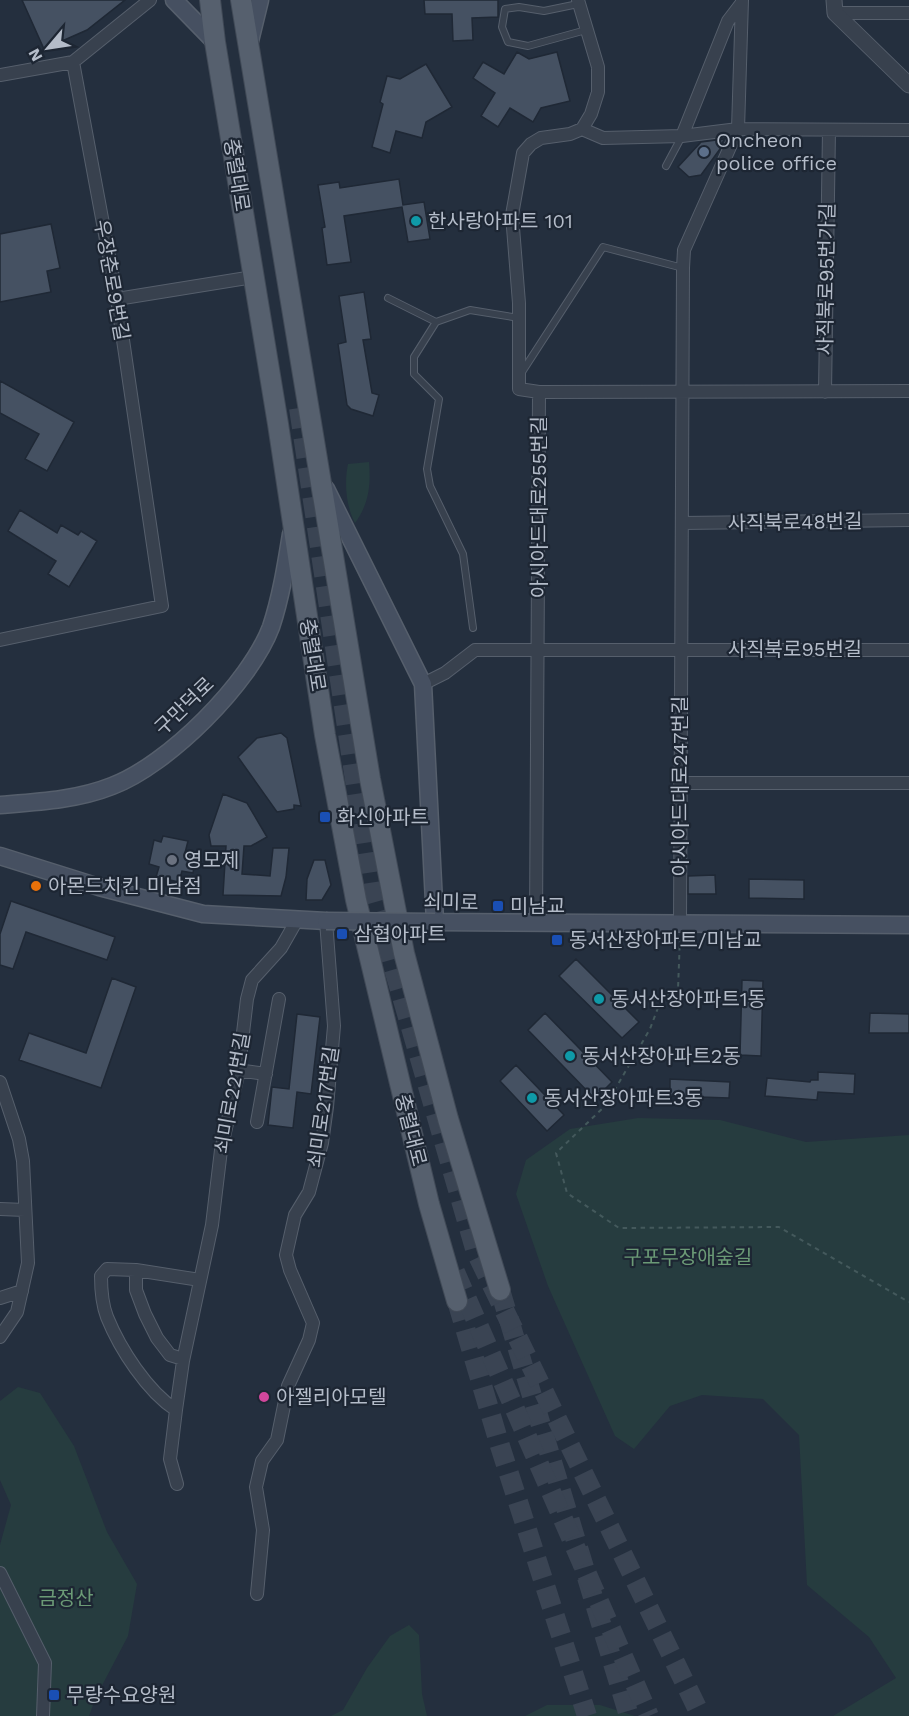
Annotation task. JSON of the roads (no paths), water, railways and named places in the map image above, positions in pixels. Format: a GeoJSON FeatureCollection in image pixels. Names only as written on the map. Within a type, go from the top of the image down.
{"type":"FeatureCollection","features":[{"type":"Feature","properties":{"kind":"main road"},"geometry":{"type":"LineString","coordinates":[[174,0],[214,42]]}},
{"type":"Feature","properties":{"kind":"main road","name":"충렬대로"},"geometry":{"type":"LineString","coordinates":[[210,0],[214,42],[278,424],[325,735],[356,900],[426,1193],[457,1301]]}},
{"type":"Feature","properties":{"kind":"main road","name":"충렬대로"},"geometry":{"type":"LineString","coordinates":[[241,0],[318,475],[370,779],[404,953],[448,1119],[500,1290]]}},
{"type":"Feature","properties":{"kind":"main road"},"geometry":{"type":"LineString","coordinates":[[249,45],[256,8],[260,0]]}},
{"type":"Feature","properties":{"kind":"main road"},"geometry":{"type":"LineString","coordinates":[[318,475],[423,684],[435,922]]}},
{"type":"Feature","properties":{"kind":"main road","name":"구만덕로"},"geometry":{"type":"LineString","coordinates":[[0,805],[74,797],[113,786],[151,765],[211,716],[250,667],[270,629],[284,580],[292,527]]}},
{"type":"Feature","properties":{"kind":"main road","name":"쇠미로"},"geometry":{"type":"LineString","coordinates":[[0,856],[99,887],[203,914],[326,921],[909,925]]}},
{"type":"Feature","properties":{"kind":"street"},"geometry":{"type":"LineString","coordinates":[[0,75],[73,62],[150,0]]}},
{"type":"Feature","properties":{"kind":"street"},"geometry":{"type":"LineString","coordinates":[[520,375],[520,318],[512,215],[523,153],[541,138],[570,134],[582,129],[591,114],[598,92],[598,67],[578,2]]}},
{"type":"Feature","properties":{"kind":"street","name":"아시아드대로247번길"},"geometry":{"type":"LineString","coordinates":[[680,923],[684,250],[738,129],[741,2]]}},
{"type":"Feature","properties":{"kind":"street","name":"아시아드대로247번길"},"geometry":{"type":"LineString","coordinates":[[682,135],[728,21],[741,2]]}},
{"type":"Feature","properties":{"kind":"street"},"geometry":{"type":"LineString","coordinates":[[834,7],[909,13]]}},
{"type":"Feature","properties":{"kind":"street"},"geometry":{"type":"LineString","coordinates":[[834,7],[909,86]]}},
{"type":"Feature","properties":{"kind":"street","name":"우장춘로9번길"},"geometry":{"type":"LineString","coordinates":[[0,640],[162,606],[117,299],[73,62]]}},
{"type":"Feature","properties":{"kind":"street"},"geometry":{"type":"LineString","coordinates":[[582,129],[603,138],[682,135],[738,129],[909,130]]}},
{"type":"Feature","properties":{"kind":"street","name":"사직북로95번가길"},"geometry":{"type":"LineString","coordinates":[[825,392],[829,130]]}},
{"type":"Feature","properties":{"kind":"street"},"geometry":{"type":"LineString","coordinates":[[117,299],[253,277]]}},
{"type":"Feature","properties":{"kind":"street","name":"아시아드대로255번길"},"geometry":{"type":"LineString","coordinates":[[520,375],[519,389],[540,392],[536,924]]}},
{"type":"Feature","properties":{"kind":"street"},"geometry":{"type":"LineString","coordinates":[[540,392],[909,391]]}},
{"type":"Feature","properties":{"kind":"street","name":"사직북로48번길"},"geometry":{"type":"LineString","coordinates":[[682,523],[909,520]]}},
{"type":"Feature","properties":{"kind":"street"},"geometry":{"type":"LineString","coordinates":[[423,684],[445,673],[476,650],[681,648]]}},
{"type":"Feature","properties":{"kind":"street","name":"사직북로95번길"},"geometry":{"type":"LineString","coordinates":[[681,648],[909,650]]}},
{"type":"Feature","properties":{"kind":"street"},"geometry":{"type":"LineString","coordinates":[[680,783],[909,783]]}},
{"type":"Feature","properties":{"kind":"street","name":"쇠미로221번길"},"geometry":{"type":"LineString","coordinates":[[177,1484],[170,1460],[183,1359],[212,1225],[221,1150],[238,1070],[247,999],[252,980],[280,948],[297,920]]}},
{"type":"Feature","properties":{"kind":"street","name":"쇠미로217번길"},"geometry":{"type":"LineString","coordinates":[[257,1594],[263,1530],[256,1487],[262,1461],[278,1440],[288,1386],[309,1340],[313,1323],[290,1270],[286,1255],[295,1215],[309,1192],[322,1143],[327,1107],[334,1026],[326,921]]}},
{"type":"Feature","properties":{"kind":"street"},"geometry":{"type":"LineString","coordinates":[[257,1122],[279,999]]}},
{"type":"Feature","properties":{"kind":"street"},"geometry":{"type":"LineString","coordinates":[[238,1070],[266,1074]]}},
{"type":"Feature","properties":{"kind":"street"},"geometry":{"type":"LineString","coordinates":[[0,1082],[19,1139],[23,1161],[28,1263],[17,1312],[0,1337]]}},
{"type":"Feature","properties":{"kind":"street"},"geometry":{"type":"LineString","coordinates":[[0,1209],[25,1210]]}},
{"type":"Feature","properties":{"kind":"street"},"geometry":{"type":"LineString","coordinates":[[176,1410],[164,1402],[123,1349],[107,1316],[102,1295],[101,1276],[106,1269],[136,1270],[200,1280]]}},
{"type":"Feature","properties":{"kind":"street"},"geometry":{"type":"LineString","coordinates":[[136,1270],[136,1290],[157,1338],[170,1355],[183,1359]]}},
{"type":"Feature","properties":{"kind":"street"},"geometry":{"type":"LineString","coordinates":[[0,1298],[22,1291]]}},
{"type":"Feature","properties":{"kind":"street"},"geometry":{"type":"LineString","coordinates":[[0,1573],[45,1663],[43,1716]]}},
{"type":"Feature","properties":{"kind":"lane"},"geometry":{"type":"LineString","coordinates":[[578,2],[544,11],[519,7],[505,9],[502,27],[508,42],[528,46],[586,30]]}},
{"type":"Feature","properties":{"kind":"lane"},"geometry":{"type":"LineString","coordinates":[[666,166],[682,135]]}},
{"type":"Feature","properties":{"kind":"lane"},"geometry":{"type":"LineString","coordinates":[[520,375],[603,247],[683,268]]}},
{"type":"Feature","properties":{"kind":"lane"},"geometry":{"type":"LineString","coordinates":[[388,298],[436,322]]}},
{"type":"Feature","properties":{"kind":"lane"},"geometry":{"type":"LineString","coordinates":[[473,628],[463,554],[430,486],[427,469],[439,399],[414,374],[414,357],[436,322],[470,310],[520,318]]}},
{"type":"Feature","properties":{"kind":"tunnel"},"geometry":{"type":"LineString","coordinates":[[299,408],[372,893],[476,1252],[701,1716]]}},
{"type":"Feature","properties":{"kind":"tunnel"},"geometry":{"type":"LineString","coordinates":[[455,1272],[649,1716]]}},
{"type":"Feature","properties":{"kind":"tunnel"},"geometry":{"type":"LineString","coordinates":[[500,1290],[629,1716]]}},
{"type":"Feature","properties":{"kind":"tunnel"},"geometry":{"type":"LineString","coordinates":[[457,1301],[500,1446],[587,1716]]}},
{"type":"Feature","properties":{"kind":"place","name":"Oncheon police office"},"geometry":{"type":"Point","coordinates":[704,152]}},
{"type":"Feature","properties":{"kind":"place","name":"한사랑아파트 101"},"geometry":{"type":"Point","coordinates":[416,221]}},
{"type":"Feature","properties":{"kind":"place","name":"화신아파트"},"geometry":{"type":"Point","coordinates":[325,817]}},
{"type":"Feature","properties":{"kind":"place","name":"영모제"},"geometry":{"type":"Point","coordinates":[172,860]}},
{"type":"Feature","properties":{"kind":"place","name":"아몬드치킨 미남점"},"geometry":{"type":"Point","coordinates":[36,886]}},
{"type":"Feature","properties":{"kind":"place","name":"미남교"},"geometry":{"type":"Point","coordinates":[498,906]}},
{"type":"Feature","properties":{"kind":"place","name":"삼협아파트"},"geometry":{"type":"Point","coordinates":[342,934]}},
{"type":"Feature","properties":{"kind":"place","name":"동서산장아파트/미남교"},"geometry":{"type":"Point","coordinates":[557,940]}},
{"type":"Feature","properties":{"kind":"place","name":"동서산장아파트1동"},"geometry":{"type":"Point","coordinates":[599,999]}},
{"type":"Feature","properties":{"kind":"place","name":"동서산장아파트2동"},"geometry":{"type":"Point","coordinates":[570,1056]}},
{"type":"Feature","properties":{"kind":"place","name":"동서산장아파트3동"},"geometry":{"type":"Point","coordinates":[532,1098]}},
{"type":"Feature","properties":{"kind":"place","name":"아젤리아모텔"},"geometry":{"type":"Point","coordinates":[264,1397]}},
{"type":"Feature","properties":{"kind":"place","name":"무량수요양원"},"geometry":{"type":"Point","coordinates":[54,1695]}},
{"type":"Feature","properties":{"kind":"park label","name":"구포무장애숲길"},"geometry":{"type":"Point","coordinates":[688,1257]}},
{"type":"Feature","properties":{"kind":"park label","name":"금정산"},"geometry":{"type":"Point","coordinates":[66,1598]}}]}
